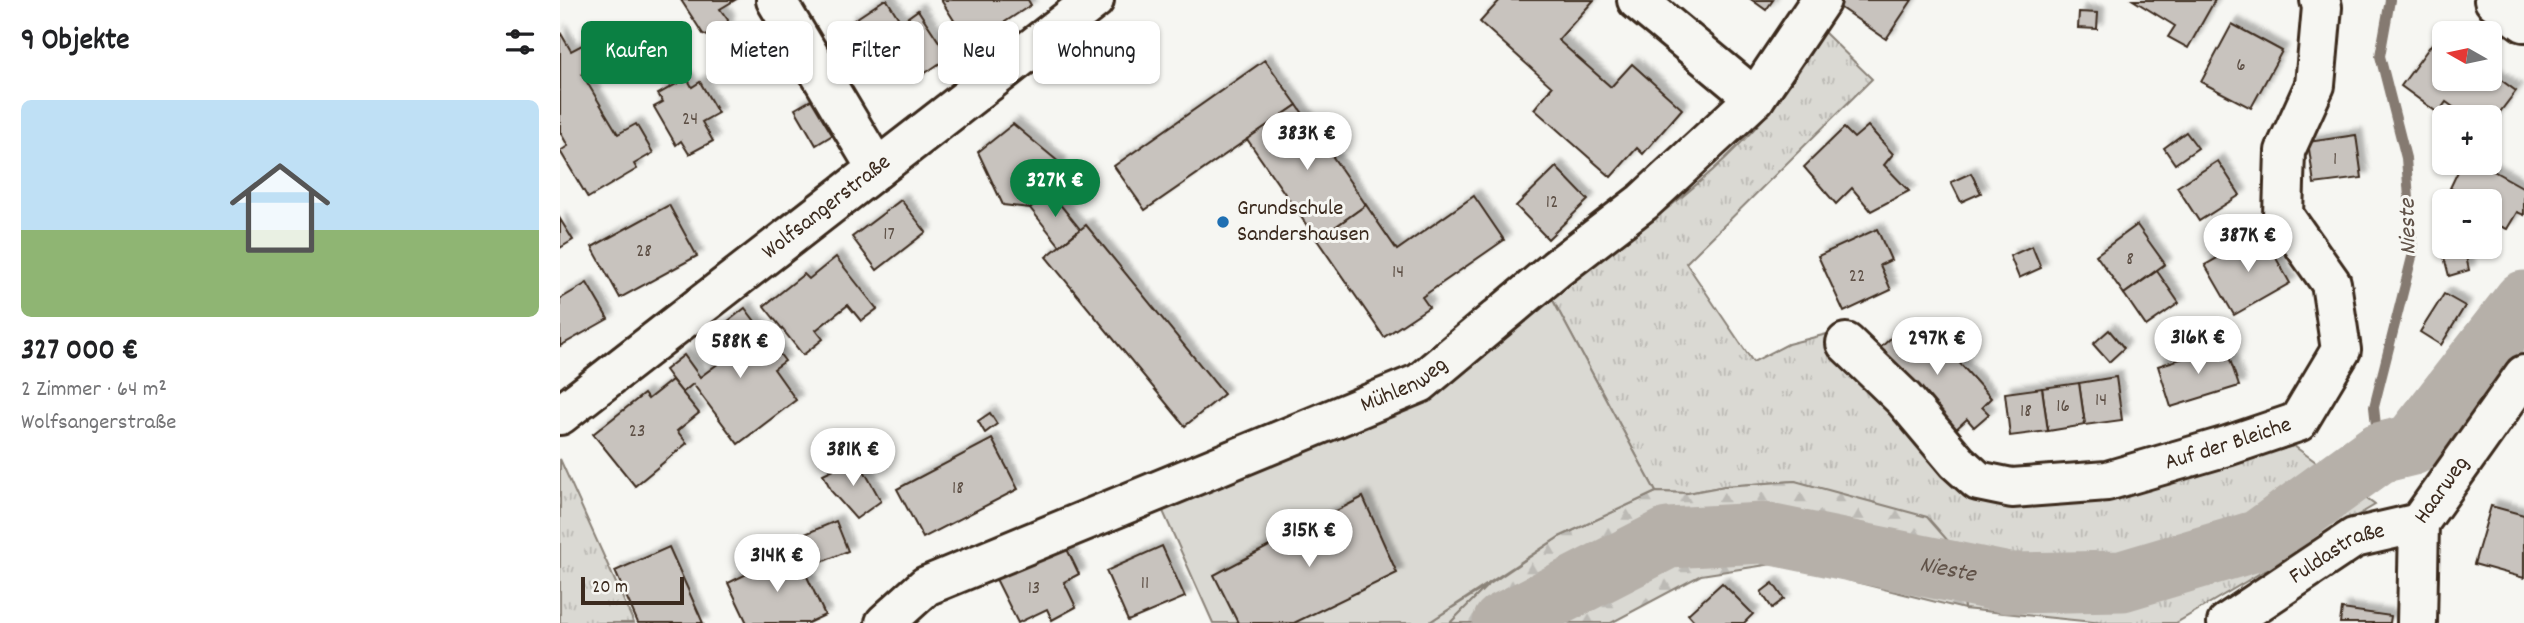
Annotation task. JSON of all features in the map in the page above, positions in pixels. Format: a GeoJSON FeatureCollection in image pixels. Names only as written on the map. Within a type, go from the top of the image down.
{"type":"FeatureCollection","features":[{"type":"Feature","properties":{"kind":"street"},"geometry":{"type":"LineString","coordinates":[[776,0],[877,169]]}},
{"type":"Feature","properties":{"kind":"street","name":"Wolfsangerstraße"},"geometry":{"type":"LineString","coordinates":[[560,415],[1094,0]]}},
{"type":"Feature","properties":{"kind":"street"},"geometry":{"type":"LineString","coordinates":[[1637,0],[1755,99]]}},
{"type":"Feature","properties":{"kind":"street","name":"Mühlenweg"},"geometry":{"type":"LineString","coordinates":[[885,623],[926,586],[1420,383],[1556,269],[1643,202],[1755,99],[1821,0]]}},
{"type":"Feature","properties":{"kind":"street","name":"Auf der Bleiche"},"geometry":{"type":"LineString","coordinates":[[1846,343],[1904,399],[1956,462],[1978,481],[2012,488],[2107,481],[2298,422],[2341,350],[2331,283],[2283,215],[2284,151],[2315,85],[2322,7],[2320,0]]}},
{"type":"Feature","properties":{"kind":"street"},"geometry":{"type":"LineString","coordinates":[[2494,0],[2524,22]]}},
{"type":"Feature","properties":{"kind":"street","name":"Haarweg"},"geometry":{"type":"LineString","coordinates":[[2417,623],[2419,523],[2524,375]]}},
{"type":"Feature","properties":{"kind":"street","name":"Fuldastraße"},"geometry":{"type":"LineString","coordinates":[[2227,623],[2354,538],[2419,523]]}},
{"type":"Feature","properties":{"kind":"green space"},"geometry":{"type":"Polygon","coordinates":[[[1824,32],[1872,79],[1686,263],[1753,362],[1788,344],[1831,333],[1931,460],[2113,494],[2294,446],[2375,505],[2176,623],[2103,623],[1964,609],[1956,550],[1795,481],[1725,486],[1688,493],[1656,492],[1549,293],[1668,208],[1723,161],[1780,98],[1824,32]]]}},
{"type":"Feature","properties":{"kind":"green space"},"geometry":{"type":"Polygon","coordinates":[[[1549,293],[1656,492],[1559,537],[1428,623],[1213,623],[1162,509],[1549,293]]]}},
{"type":"Feature","properties":{"kind":"green space"},"geometry":{"type":"Polygon","coordinates":[[[560,459],[634,623],[560,623],[560,459]]]}},
{"type":"Feature","properties":{"kind":"green space"},"geometry":{"type":"Polygon","coordinates":[[[1795,481],[1927,517],[1956,550],[1964,609],[1779,563],[1701,575],[1611,623],[1450,623],[1487,586],[1559,537],[1656,492],[1688,493],[1725,486],[1795,481]]]}},
{"type":"Feature","properties":{"kind":"green space"},"geometry":{"type":"Polygon","coordinates":[[[1487,586],[1450,623],[1428,623],[1487,586]]]}},
{"type":"Feature","properties":{"kind":"building"},"geometry":{"type":"Polygon","coordinates":[[[681,0],[735,0],[720,9],[728,21],[706,21],[706,35],[681,0]]]}},
{"type":"Feature","properties":{"kind":"building"},"geometry":{"type":"Polygon","coordinates":[[[887,0],[900,21],[852,21],[887,0]]]}},
{"type":"Feature","properties":{"kind":"building"},"geometry":{"type":"Polygon","coordinates":[[[941,0],[1028,0],[1031,5],[1006,21],[954,21],[941,0]]]}},
{"type":"Feature","properties":{"kind":"building"},"geometry":{"type":"Polygon","coordinates":[[[1500,0],[1594,0],[1558,40],[1611,87],[1632,64],[1682,109],[1643,154],[1637,148],[1611,177],[1534,109],[1552,87],[1480,22],[1500,0]]]}},
{"type":"Feature","properties":{"kind":"building"},"geometry":{"type":"Polygon","coordinates":[[[1752,0],[1773,0],[1766,10],[1752,0]]]}},
{"type":"Feature","properties":{"kind":"building"},"geometry":{"type":"Polygon","coordinates":[[[1838,0],[1912,0],[1886,39],[1835,4],[1838,0]]]}},
{"type":"Feature","properties":{"kind":"building"},"geometry":{"type":"Polygon","coordinates":[[[2133,0],[2215,0],[2188,48],[2168,37],[2175,26],[2133,0]]]}},
{"type":"Feature","properties":{"kind":"building"},"geometry":{"type":"Polygon","coordinates":[[[918,10],[938,40],[938,64],[924,74],[924,21],[902,21],[918,10]]]}},
{"type":"Feature","properties":{"kind":"building"},"geometry":{"type":"Polygon","coordinates":[[[2079,12],[2098,13],[2097,29],[2078,28],[2079,12]]]}},
{"type":"Feature","properties":{"kind":"building"},"geometry":{"type":"Polygon","coordinates":[[[2232,24],[2282,51],[2251,108],[2201,82],[2232,24]]]}},
{"type":"Feature","properties":{"kind":"building"},"geometry":{"type":"Polygon","coordinates":[[[560,32],[571,51],[581,46],[581,84],[588,84],[618,134],[636,124],[653,153],[634,164],[637,169],[588,198],[560,151],[568,146],[560,132],[560,32]]]}},
{"type":"Feature","properties":{"kind":"building"},"geometry":{"type":"Polygon","coordinates":[[[2432,44],[2432,91],[2502,91],[2502,81],[2516,91],[2502,109],[2502,105],[2450,105],[2446,102],[2444,105],[2432,105],[2432,109],[2401,86],[2432,44]]]}},
{"type":"Feature","properties":{"kind":"building"},"geometry":{"type":"Polygon","coordinates":[[[1265,60],[1297,105],[1145,210],[1114,166],[1265,60]]]}},
{"type":"Feature","properties":{"kind":"building"},"geometry":{"type":"Polygon","coordinates":[[[700,82],[718,113],[702,122],[713,141],[689,154],[681,141],[676,145],[654,107],[663,102],[658,94],[676,84],[690,84],[692,87],[700,82]]]}},
{"type":"Feature","properties":{"kind":"building"},"geometry":{"type":"Polygon","coordinates":[[[823,93],[844,128],[816,145],[795,109],[823,93]]]}},
{"type":"Feature","properties":{"kind":"building"},"geometry":{"type":"Polygon","coordinates":[[[1297,105],[1366,205],[1317,240],[1247,139],[1297,105]]]}},
{"type":"Feature","properties":{"kind":"building"},"geometry":{"type":"Polygon","coordinates":[[[1013,124],[1060,163],[1050,192],[1030,208],[1003,205],[978,152],[1013,124]]]}},
{"type":"Feature","properties":{"kind":"building"},"geometry":{"type":"Polygon","coordinates":[[[1868,126],[1893,154],[1884,165],[1909,191],[1871,211],[1852,188],[1836,204],[1804,167],[1844,128],[1854,138],[1868,126]]]}},
{"type":"Feature","properties":{"kind":"building"},"geometry":{"type":"Polygon","coordinates":[[[2186,132],[2198,148],[2175,164],[2164,148],[2186,132]]]}},
{"type":"Feature","properties":{"kind":"building"},"geometry":{"type":"Polygon","coordinates":[[[2356,135],[2362,178],[2314,184],[2308,142],[2356,135]]]}},
{"type":"Feature","properties":{"kind":"building"},"geometry":{"type":"Polygon","coordinates":[[[2218,161],[2240,195],[2199,221],[2177,187],[2218,161]]]}},
{"type":"Feature","properties":{"kind":"building"},"geometry":{"type":"Polygon","coordinates":[[[1556,167],[1588,200],[1548,239],[1516,206],[1556,167]]]}},
{"type":"Feature","properties":{"kind":"building"},"geometry":{"type":"Polygon","coordinates":[[[1971,173],[1981,193],[1961,202],[1951,182],[1971,173]]]}},
{"type":"Feature","properties":{"kind":"building"},"geometry":{"type":"Polygon","coordinates":[[[2456,175],[2501,175],[2524,188],[2524,215],[2517,212],[2507,229],[2502,227],[2502,189],[2450,188],[2456,175]]]}},
{"type":"Feature","properties":{"kind":"building"},"geometry":{"type":"Polygon","coordinates":[[[1050,192],[1080,229],[1060,246],[1030,208],[1050,192]]]}},
{"type":"Feature","properties":{"kind":"building"},"geometry":{"type":"Polygon","coordinates":[[[1474,196],[1504,240],[1422,297],[1429,307],[1384,337],[1317,240],[1366,205],[1397,250],[1474,196]]]}},
{"type":"Feature","properties":{"kind":"building"},"geometry":{"type":"Polygon","coordinates":[[[901,200],[926,232],[877,270],[852,237],[901,200]]]}},
{"type":"Feature","properties":{"kind":"building"},"geometry":{"type":"Polygon","coordinates":[[[669,205],[697,256],[620,298],[592,247],[669,205]]]}},
{"type":"Feature","properties":{"kind":"building"},"geometry":{"type":"Polygon","coordinates":[[[560,219],[573,240],[560,248],[560,219]]]}},
{"type":"Feature","properties":{"kind":"building"},"geometry":{"type":"Polygon","coordinates":[[[1086,225],[1224,394],[1185,426],[1046,257],[1086,225]]]}},
{"type":"Feature","properties":{"kind":"building"},"geometry":{"type":"Polygon","coordinates":[[[2137,225],[2165,264],[2124,294],[2096,255],[2137,225]]]}},
{"type":"Feature","properties":{"kind":"building"},"geometry":{"type":"Polygon","coordinates":[[[1877,229],[1891,260],[1880,265],[1891,290],[1844,312],[1818,256],[1877,229]]]}},
{"type":"Feature","properties":{"kind":"building"},"geometry":{"type":"Polygon","coordinates":[[[2262,233],[2290,283],[2234,315],[2205,265],[2262,233]]]}},
{"type":"Feature","properties":{"kind":"building"},"geometry":{"type":"Polygon","coordinates":[[[2032,246],[2041,268],[2019,278],[2010,256],[2032,246]]]}},
{"type":"Feature","properties":{"kind":"building"},"geometry":{"type":"Polygon","coordinates":[[[836,257],[877,309],[861,321],[848,305],[816,330],[823,339],[803,355],[764,306],[804,274],[809,279],[836,257]]]}},
{"type":"Feature","properties":{"kind":"building"},"geometry":{"type":"Polygon","coordinates":[[[2445,259],[2467,259],[2469,270],[2449,276],[2445,259]]]}},
{"type":"Feature","properties":{"kind":"building"},"geometry":{"type":"Polygon","coordinates":[[[2157,271],[2179,303],[2146,326],[2124,294],[2157,271]]]}},
{"type":"Feature","properties":{"kind":"building"},"geometry":{"type":"Polygon","coordinates":[[[587,283],[608,319],[560,346],[560,299],[587,283]]]}},
{"type":"Feature","properties":{"kind":"building"},"geometry":{"type":"Polygon","coordinates":[[[2444,294],[2465,306],[2441,345],[2420,332],[2444,294]]]}},
{"type":"Feature","properties":{"kind":"building"},"geometry":{"type":"Polygon","coordinates":[[[745,308],[785,361],[774,369],[796,400],[738,444],[693,384],[682,393],[665,370],[684,355],[700,377],[739,348],[722,326],[745,308]]]}},
{"type":"Feature","properties":{"kind":"building"},"geometry":{"type":"Polygon","coordinates":[[[1906,324],[1919,339],[1930,330],[1991,398],[1982,407],[1989,414],[1974,427],[1967,419],[1953,432],[1879,349],[1906,324]]]}},
{"type":"Feature","properties":{"kind":"building"},"geometry":{"type":"Polygon","coordinates":[[[2109,330],[2124,348],[2109,362],[2093,344],[2109,330]]]}},
{"type":"Feature","properties":{"kind":"building"},"geometry":{"type":"Polygon","coordinates":[[[2225,345],[2239,386],[2171,407],[2158,366],[2225,345]]]}},
{"type":"Feature","properties":{"kind":"building"},"geometry":{"type":"Polygon","coordinates":[[[2116,377],[2122,420],[2085,425],[2079,383],[2116,377]]]}},
{"type":"Feature","properties":{"kind":"building"},"geometry":{"type":"Polygon","coordinates":[[[672,380],[699,413],[677,431],[687,443],[635,486],[593,434],[644,394],[648,399],[672,380]]]}},
{"type":"Feature","properties":{"kind":"building"},"geometry":{"type":"Polygon","coordinates":[[[2079,383],[2085,425],[2048,431],[2042,388],[2079,383]]]}},
{"type":"Feature","properties":{"kind":"building"},"geometry":{"type":"Polygon","coordinates":[[[2042,388],[2048,431],[2010,436],[2005,393],[2042,388]]]}},
{"type":"Feature","properties":{"kind":"building"},"geometry":{"type":"Polygon","coordinates":[[[990,413],[997,424],[985,433],[978,421],[990,413]]]}},
{"type":"Feature","properties":{"kind":"building"},"geometry":{"type":"Polygon","coordinates":[[[992,439],[1018,489],[923,538],[897,489],[992,439]]]}},
{"type":"Feature","properties":{"kind":"building"},"geometry":{"type":"Polygon","coordinates":[[[857,458],[881,501],[856,519],[832,492],[823,474],[857,458]]]}},
{"type":"Feature","properties":{"kind":"building"},"geometry":{"type":"Polygon","coordinates":[[[1363,497],[1397,573],[1294,623],[1238,623],[1214,575],[1363,497]]]}},
{"type":"Feature","properties":{"kind":"building"},"geometry":{"type":"Polygon","coordinates":[[[2491,506],[2524,515],[2524,578],[2474,564],[2491,506]]]}},
{"type":"Feature","properties":{"kind":"building"},"geometry":{"type":"Polygon","coordinates":[[[836,521],[848,551],[817,564],[805,534],[836,521]]]}},
{"type":"Feature","properties":{"kind":"building"},"geometry":{"type":"Polygon","coordinates":[[[1162,546],[1185,597],[1128,621],[1106,571],[1162,546]]]}},
{"type":"Feature","properties":{"kind":"building"},"geometry":{"type":"Polygon","coordinates":[[[669,547],[703,623],[638,623],[615,571],[669,547]]]}},
{"type":"Feature","properties":{"kind":"building"},"geometry":{"type":"Polygon","coordinates":[[[1047,548],[1051,557],[1067,549],[1079,574],[1064,582],[1076,607],[1052,620],[1047,609],[1018,623],[994,575],[1047,548]]]}},
{"type":"Feature","properties":{"kind":"building"},"geometry":{"type":"Polygon","coordinates":[[[795,551],[825,615],[808,623],[747,623],[728,583],[795,551]]]}},
{"type":"Feature","properties":{"kind":"building"},"geometry":{"type":"Polygon","coordinates":[[[1722,583],[1753,614],[1744,623],[1696,623],[1688,614],[1722,583]]]}},
{"type":"Feature","properties":{"kind":"building"},"geometry":{"type":"Polygon","coordinates":[[[1773,583],[1784,599],[1772,608],[1761,592],[1773,583]]]}},
{"type":"Feature","properties":{"kind":"building"},"geometry":{"type":"Polygon","coordinates":[[[2342,609],[2391,616],[2390,623],[2340,623],[2342,609]]]}},
{"type":"Feature","properties":{"kind":"waterway","name":"Nieste"},"geometry":{"type":"LineString","coordinates":[[2379,453],[2374,407],[2413,253],[2406,158],[2380,56],[2390,0]]}},
{"type":"Feature","properties":{"kind":"waterway","name":"Nieste"},"geometry":{"type":"LineString","coordinates":[[1503,623],[1668,538],[1763,533],[2008,583],[2122,581],[2259,540],[2379,453],[2412,445],[2524,301]]}},
{"type":"Feature","properties":{"kind":"place","name":"Grundschule Sandershausen"},"geometry":{"type":"Point","coordinates":[1223,222]}}]}
